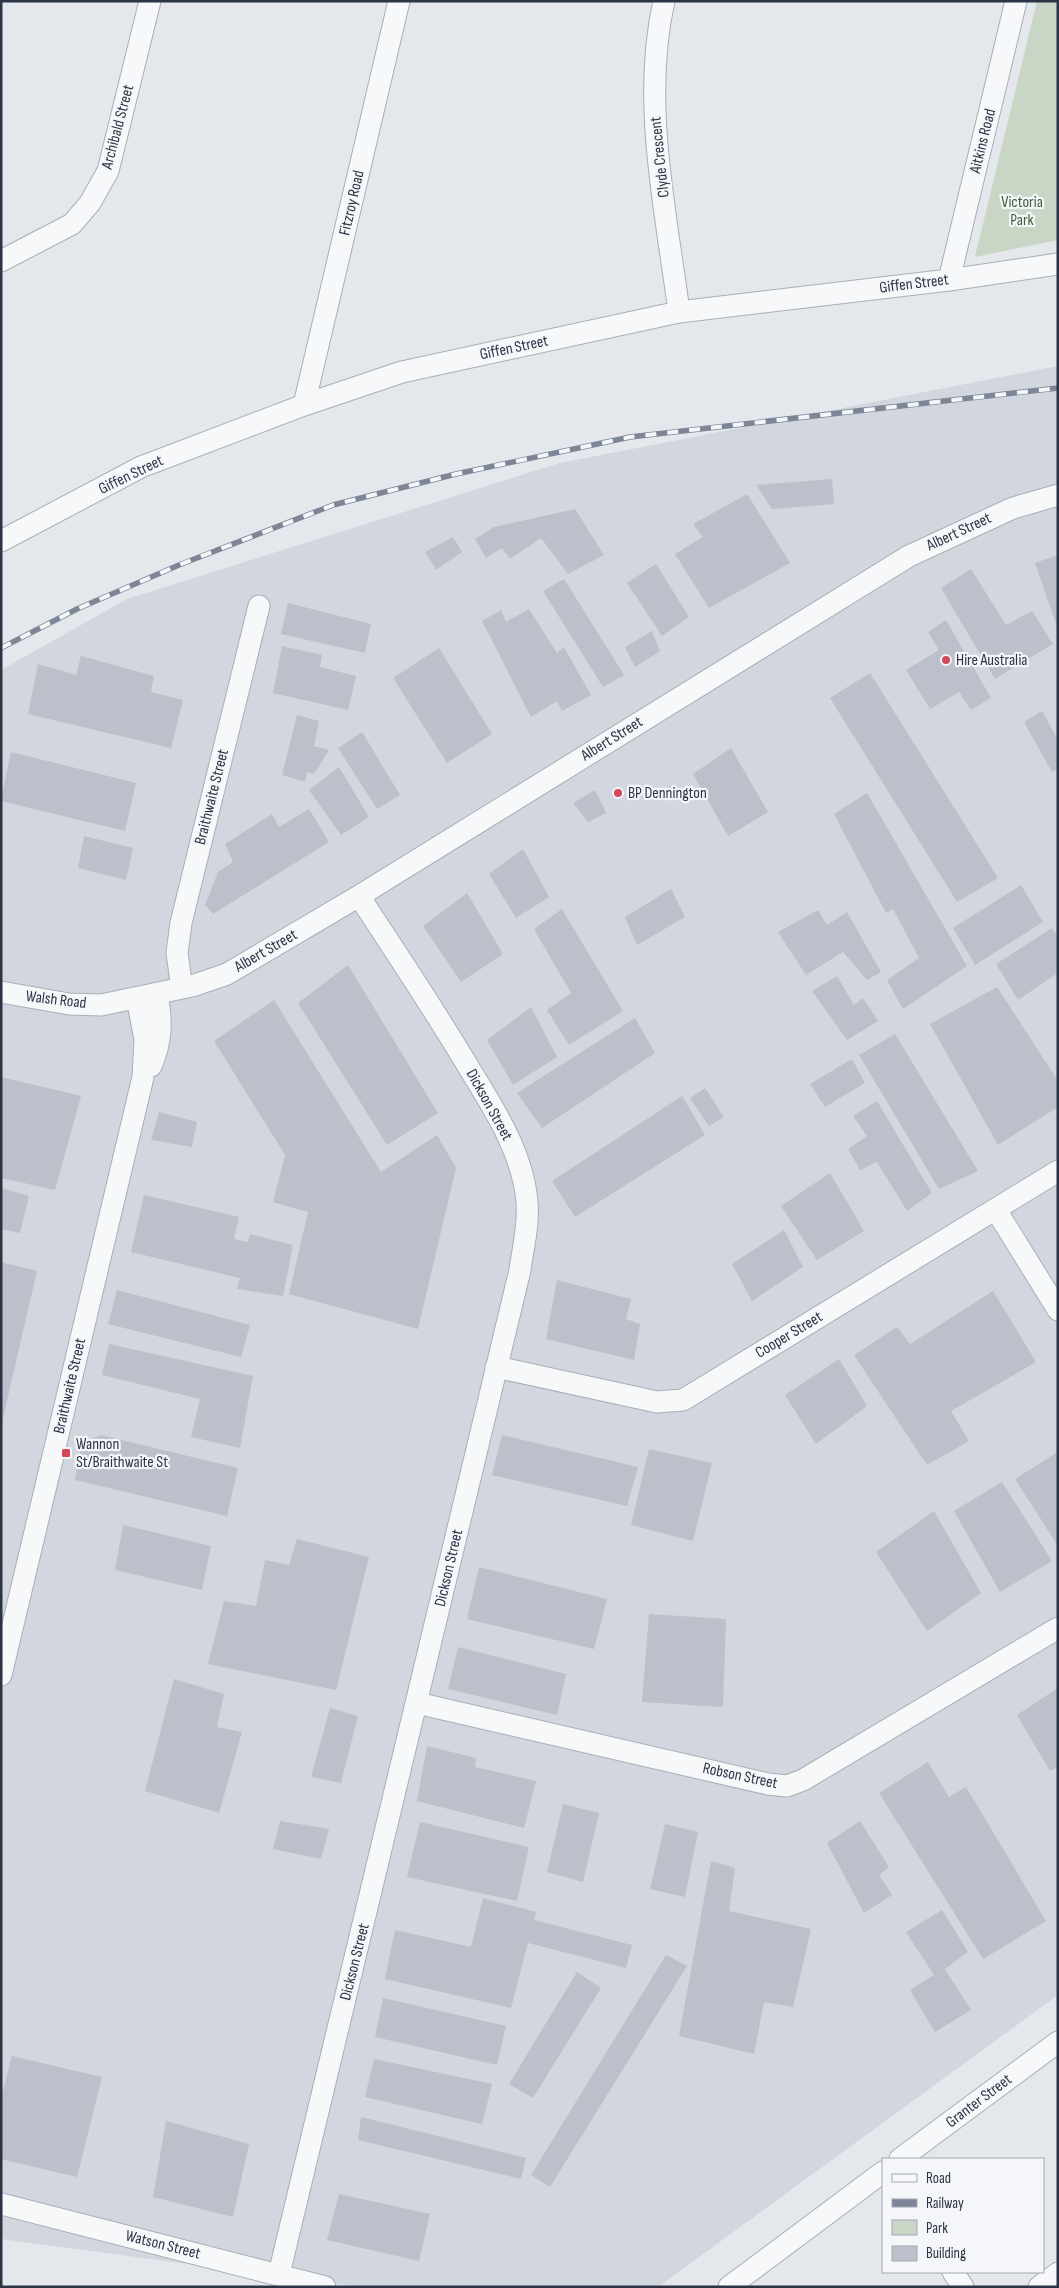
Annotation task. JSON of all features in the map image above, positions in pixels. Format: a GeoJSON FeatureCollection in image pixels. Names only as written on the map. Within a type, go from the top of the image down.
{"type":"FeatureCollection","features":[{"type":"Feature","properties":{"kind":"street","name":"Archibald Street"},"geometry":{"type":"LineString","coordinates":[[1,261],[72,224],[90,203],[108,171],[150,1]]}},
{"type":"Feature","properties":{"kind":"street","name":"Fitzroy Road"},"geometry":{"type":"LineString","coordinates":[[304,405],[399,1]]}},
{"type":"Feature","properties":{"kind":"street","name":"Clyde Crescent"},"geometry":{"type":"LineString","coordinates":[[664,1],[654,63],[654,122],[679,312]]}},
{"type":"Feature","properties":{"kind":"street","name":"Aitkins Road"},"geometry":{"type":"LineString","coordinates":[[949,280],[1016,1]]}},
{"type":"Feature","properties":{"kind":"street","name":"Giffen Street"},"geometry":{"type":"LineString","coordinates":[[1,541],[141,467],[304,405],[402,372],[679,312],[949,280],[1058,264]]}},
{"type":"Feature","properties":{"kind":"street","name":"Albert Street"},"geometry":{"type":"LineString","coordinates":[[170,991],[211,980],[244,965],[909,556],[1013,508],[1058,495]]}},
{"type":"Feature","properties":{"kind":"street","name":"Braithwaite Street"},"geometry":{"type":"LineString","coordinates":[[139,1096],[160,1037],[161,1018],[170,991],[181,923],[258,606]]}},
{"type":"Feature","properties":{"kind":"street","name":"Dickson Street"},"geometry":{"type":"LineString","coordinates":[[279,2274],[520,1270],[526,1231],[527,1203],[522,1172],[506,1128],[455,1044],[359,896]]}},
{"type":"Feature","properties":{"kind":"street","name":"Walsh Road"},"geometry":{"type":"LineString","coordinates":[[1,992],[69,1004],[101,1005],[170,991]]}},
{"type":"Feature","properties":{"kind":"street","name":"Braithwaite Street"},"geometry":{"type":"LineString","coordinates":[[1,1675],[139,1096],[145,1064],[145,1039],[136,998]]}},
{"type":"Feature","properties":{"kind":"street","name":"Cooper Street"},"geometry":{"type":"LineString","coordinates":[[496,1367],[657,1402],[683,1400],[1058,1171]]}},
{"type":"Feature","properties":{"kind":"street"},"geometry":{"type":"LineString","coordinates":[[996,1210],[1058,1310]]}},
{"type":"Feature","properties":{"kind":"street","name":"Robson Street"},"geometry":{"type":"LineString","coordinates":[[417,1703],[768,1784],[787,1786],[803,1780],[1058,1628]]}},
{"type":"Feature","properties":{"kind":"street","name":"Granter Street"},"geometry":{"type":"LineString","coordinates":[[901,2158],[1058,2042]]}},
{"type":"Feature","properties":{"kind":"street"},"geometry":{"type":"LineString","coordinates":[[729,2287],[882,2174]]}},
{"type":"Feature","properties":{"kind":"street","name":"Watson Street"},"geometry":{"type":"LineString","coordinates":[[1,2204],[325,2287]]}},
{"type":"Feature","properties":{"kind":"street"},"geometry":{"type":"LineString","coordinates":[[954,2273],[963,2287]]}},
{"type":"Feature","properties":{"kind":"street"},"geometry":{"type":"LineString","coordinates":[[1039,2287],[1058,2273]]}},
{"type":"Feature","properties":{"kind":"shaded area"},"geometry":{"type":"Polygon","coordinates":[[[1058,366],[1058,1995],[658,2287],[360,2287],[1,2239],[1,670],[127,599],[560,463],[1058,366]]]}},
{"type":"Feature","properties":{"kind":"green space","name":"Victoria Park"},"geometry":{"type":"Polygon","coordinates":[[[1037,1],[1058,1],[1058,240],[975,257],[1037,1]]]}},
{"type":"Feature","properties":{"kind":"building"},"geometry":{"type":"Polygon","coordinates":[[[832,479],[834,504],[772,509],[756,485],[832,479]]]}},
{"type":"Feature","properties":{"kind":"building"},"geometry":{"type":"Polygon","coordinates":[[[747,494],[790,563],[709,608],[675,554],[703,537],[693,524],[747,494]]]}},
{"type":"Feature","properties":{"kind":"building"},"geometry":{"type":"Polygon","coordinates":[[[575,509],[604,555],[568,574],[541,538],[510,559],[502,548],[486,558],[475,539],[494,527],[575,509]]]}},
{"type":"Feature","properties":{"kind":"building"},"geometry":{"type":"Polygon","coordinates":[[[453,537],[462,552],[436,570],[425,552],[453,537]]]}},
{"type":"Feature","properties":{"kind":"building"},"geometry":{"type":"Polygon","coordinates":[[[1058,555],[1058,627],[1057,627],[1035,563],[1058,555]]]}},
{"type":"Feature","properties":{"kind":"building"},"geometry":{"type":"Polygon","coordinates":[[[656,564],[689,617],[662,636],[627,583],[656,564]]]}},
{"type":"Feature","properties":{"kind":"building"},"geometry":{"type":"Polygon","coordinates":[[[971,569],[1006,625],[1032,611],[1053,644],[995,679],[941,588],[971,569]]]}},
{"type":"Feature","properties":{"kind":"building"},"geometry":{"type":"Polygon","coordinates":[[[564,579],[624,675],[603,687],[543,591],[564,579]]]}},
{"type":"Feature","properties":{"kind":"building"},"geometry":{"type":"Polygon","coordinates":[[[288,603],[371,624],[365,653],[281,634],[288,603]]]}},
{"type":"Feature","properties":{"kind":"building"},"geometry":{"type":"Polygon","coordinates":[[[529,609],[557,653],[564,647],[591,695],[562,711],[557,701],[531,717],[482,621],[501,610],[506,622],[529,609]]]}},
{"type":"Feature","properties":{"kind":"building","name":"Hire Australia"},"geometry":{"type":"Polygon","coordinates":[[[946,620],[991,698],[971,710],[959,692],[930,709],[906,670],[939,650],[928,632],[946,620]]]}},
{"type":"Feature","properties":{"kind":"building"},"geometry":{"type":"Polygon","coordinates":[[[652,631],[660,651],[635,667],[625,647],[652,631]]]}},
{"type":"Feature","properties":{"kind":"building"},"geometry":{"type":"Polygon","coordinates":[[[282,646],[322,655],[320,667],[356,676],[348,710],[273,693],[282,646]]]}},
{"type":"Feature","properties":{"kind":"building"},"geometry":{"type":"Polygon","coordinates":[[[439,648],[492,734],[447,763],[393,678],[439,648]]]}},
{"type":"Feature","properties":{"kind":"building"},"geometry":{"type":"Polygon","coordinates":[[[81,656],[154,676],[151,692],[183,700],[171,748],[28,714],[38,664],[76,675],[81,656]]]}},
{"type":"Feature","properties":{"kind":"building"},"geometry":{"type":"Polygon","coordinates":[[[870,673],[998,878],[957,902],[830,698],[870,673]]]}},
{"type":"Feature","properties":{"kind":"building"},"geometry":{"type":"Polygon","coordinates":[[[1042,711],[1058,740],[1058,769],[1052,772],[1024,722],[1042,711]]]}},
{"type":"Feature","properties":{"kind":"building"},"geometry":{"type":"Polygon","coordinates":[[[297,715],[319,721],[314,746],[329,750],[314,774],[307,772],[305,782],[282,775],[297,715]]]}},
{"type":"Feature","properties":{"kind":"building"},"geometry":{"type":"Polygon","coordinates":[[[362,732],[400,795],[377,809],[338,748],[362,732]]]}},
{"type":"Feature","properties":{"kind":"building"},"geometry":{"type":"Polygon","coordinates":[[[731,748],[768,812],[728,836],[693,774],[731,748]]]}},
{"type":"Feature","properties":{"kind":"building"},"geometry":{"type":"Polygon","coordinates":[[[11,752],[136,783],[125,831],[1,801],[11,752]]]}},
{"type":"Feature","properties":{"kind":"building"},"geometry":{"type":"Polygon","coordinates":[[[339,767],[369,817],[341,835],[309,790],[339,767]]]}},
{"type":"Feature","properties":{"kind":"building"},"geometry":{"type":"Polygon","coordinates":[[[595,790],[606,813],[588,822],[573,803],[595,790]]]}},
{"type":"Feature","properties":{"kind":"building"},"geometry":{"type":"Polygon","coordinates":[[[867,793],[967,966],[903,1009],[887,980],[919,958],[893,909],[886,913],[834,814],[867,793]]]}},
{"type":"Feature","properties":{"kind":"building"},"geometry":{"type":"Polygon","coordinates":[[[309,809],[329,842],[213,914],[205,905],[218,872],[233,862],[225,844],[272,814],[279,827],[309,809]]]}},
{"type":"Feature","properties":{"kind":"building"},"geometry":{"type":"Polygon","coordinates":[[[84,836],[133,848],[126,880],[78,868],[84,836]]]}},
{"type":"Feature","properties":{"kind":"building"},"geometry":{"type":"Polygon","coordinates":[[[523,849],[549,897],[516,918],[489,874],[523,849]]]}},
{"type":"Feature","properties":{"kind":"building"},"geometry":{"type":"Polygon","coordinates":[[[1021,885],[1043,922],[975,965],[953,928],[1021,885]]]}},
{"type":"Feature","properties":{"kind":"building"},"geometry":{"type":"Polygon","coordinates":[[[671,889],[685,917],[637,945],[625,917],[671,889]]]}},
{"type":"Feature","properties":{"kind":"building"},"geometry":{"type":"Polygon","coordinates":[[[467,893],[503,954],[461,982],[423,926],[467,893]]]}},
{"type":"Feature","properties":{"kind":"building"},"geometry":{"type":"Polygon","coordinates":[[[562,909],[623,1011],[569,1045],[547,1010],[571,993],[534,929],[562,909]]]}},
{"type":"Feature","properties":{"kind":"building"},"geometry":{"type":"Polygon","coordinates":[[[818,910],[827,925],[847,912],[881,972],[867,980],[843,952],[806,975],[778,932],[818,910]]]}},
{"type":"Feature","properties":{"kind":"building"},"geometry":{"type":"Polygon","coordinates":[[[1052,928],[1058,937],[1058,973],[1018,1000],[996,964],[1052,928]]]}},
{"type":"Feature","properties":{"kind":"building"},"geometry":{"type":"Polygon","coordinates":[[[348,965],[438,1113],[387,1145],[298,1003],[348,965]]]}},
{"type":"Feature","properties":{"kind":"building"},"geometry":{"type":"Polygon","coordinates":[[[837,976],[854,1005],[863,998],[878,1021],[847,1040],[812,991],[837,976]]]}},
{"type":"Feature","properties":{"kind":"building"},"geometry":{"type":"Polygon","coordinates":[[[997,987],[1058,1081],[1058,1107],[998,1145],[930,1024],[997,987]]]}},
{"type":"Feature","properties":{"kind":"building"},"geometry":{"type":"Polygon","coordinates":[[[274,1000],[381,1172],[437,1135],[456,1168],[418,1329],[289,1294],[308,1212],[273,1202],[285,1155],[214,1041],[274,1000]]]}},
{"type":"Feature","properties":{"kind":"building"},"geometry":{"type":"Polygon","coordinates":[[[531,1007],[557,1057],[513,1085],[487,1040],[531,1007]]]}},
{"type":"Feature","properties":{"kind":"building"},"geometry":{"type":"Polygon","coordinates":[[[635,1018],[655,1053],[542,1128],[517,1093],[635,1018]]]}},
{"type":"Feature","properties":{"kind":"building"},"geometry":{"type":"Polygon","coordinates":[[[895,1034],[978,1171],[939,1189],[859,1055],[895,1034]]]}},
{"type":"Feature","properties":{"kind":"building"},"geometry":{"type":"Polygon","coordinates":[[[852,1059],[865,1083],[825,1107],[810,1084],[852,1059]]]}},
{"type":"Feature","properties":{"kind":"building"},"geometry":{"type":"Polygon","coordinates":[[[1,1077],[81,1096],[55,1190],[1,1178],[1,1077]]]}},
{"type":"Feature","properties":{"kind":"building"},"geometry":{"type":"Polygon","coordinates":[[[705,1088],[724,1117],[709,1126],[690,1098],[705,1088]]]}},
{"type":"Feature","properties":{"kind":"building"},"geometry":{"type":"Polygon","coordinates":[[[682,1096],[705,1135],[575,1217],[552,1181],[682,1096]]]}},
{"type":"Feature","properties":{"kind":"building"},"geometry":{"type":"Polygon","coordinates":[[[877,1101],[932,1193],[907,1211],[877,1162],[860,1170],[848,1149],[867,1136],[853,1116],[877,1101]]]}},
{"type":"Feature","properties":{"kind":"building"},"geometry":{"type":"Polygon","coordinates":[[[159,1112],[197,1122],[192,1147],[151,1140],[159,1112]]]}},
{"type":"Feature","properties":{"kind":"building"},"geometry":{"type":"Polygon","coordinates":[[[830,1173],[864,1231],[817,1260],[781,1206],[830,1173]]]}},
{"type":"Feature","properties":{"kind":"building"},"geometry":{"type":"Polygon","coordinates":[[[1,1188],[29,1196],[20,1233],[1,1229],[1,1188]]]}},
{"type":"Feature","properties":{"kind":"building"},"geometry":{"type":"Polygon","coordinates":[[[144,1195],[239,1217],[234,1239],[248,1242],[250,1234],[293,1245],[283,1296],[237,1289],[240,1278],[131,1252],[144,1195]]]}},
{"type":"Feature","properties":{"kind":"building"},"geometry":{"type":"Polygon","coordinates":[[[784,1230],[803,1267],[752,1301],[732,1264],[784,1230]]]}},
{"type":"Feature","properties":{"kind":"building"},"geometry":{"type":"Polygon","coordinates":[[[1,1262],[37,1271],[2,1422],[1,1422],[1,1262]]]}},
{"type":"Feature","properties":{"kind":"building"},"geometry":{"type":"Polygon","coordinates":[[[557,1280],[631,1299],[626,1319],[640,1324],[634,1360],[546,1339],[557,1280]]]}},
{"type":"Feature","properties":{"kind":"building"},"geometry":{"type":"Polygon","coordinates":[[[117,1290],[250,1325],[241,1357],[108,1324],[117,1290]]]}},
{"type":"Feature","properties":{"kind":"building"},"geometry":{"type":"Polygon","coordinates":[[[993,1291],[1036,1362],[951,1411],[969,1441],[927,1465],[854,1355],[897,1327],[910,1344],[993,1291]]]}},
{"type":"Feature","properties":{"kind":"building"},"geometry":{"type":"Polygon","coordinates":[[[109,1344],[253,1376],[240,1448],[191,1437],[200,1399],[102,1375],[109,1344]]]}},
{"type":"Feature","properties":{"kind":"building"},"geometry":{"type":"Polygon","coordinates":[[[839,1359],[867,1406],[816,1444],[785,1395],[839,1359]]]}},
{"type":"Feature","properties":{"kind":"building"},"geometry":{"type":"Polygon","coordinates":[[[101,1435],[238,1468],[227,1516],[75,1480],[82,1443],[101,1435]]]}},
{"type":"Feature","properties":{"kind":"building"},"geometry":{"type":"Polygon","coordinates":[[[502,1435],[638,1467],[627,1506],[492,1475],[502,1435]]]}},
{"type":"Feature","properties":{"kind":"building"},"geometry":{"type":"Polygon","coordinates":[[[649,1449],[712,1463],[693,1541],[631,1525],[649,1449]]]}},
{"type":"Feature","properties":{"kind":"building"},"geometry":{"type":"Polygon","coordinates":[[[1058,1452],[1058,1546],[1015,1479],[1058,1452]]]}},
{"type":"Feature","properties":{"kind":"building"},"geometry":{"type":"Polygon","coordinates":[[[1002,1482],[1052,1561],[1000,1592],[954,1511],[1002,1482]]]}},
{"type":"Feature","properties":{"kind":"building"},"geometry":{"type":"Polygon","coordinates":[[[934,1511],[981,1593],[927,1631],[876,1552],[934,1511]]]}},
{"type":"Feature","properties":{"kind":"building"},"geometry":{"type":"Polygon","coordinates":[[[123,1525],[211,1546],[202,1590],[115,1570],[123,1525]]]}},
{"type":"Feature","properties":{"kind":"building"},"geometry":{"type":"Polygon","coordinates":[[[297,1539],[369,1557],[336,1690],[208,1664],[224,1601],[256,1606],[265,1560],[289,1565],[297,1539]]]}},
{"type":"Feature","properties":{"kind":"building"},"geometry":{"type":"Polygon","coordinates":[[[479,1567],[607,1599],[594,1649],[467,1619],[479,1567]]]}},
{"type":"Feature","properties":{"kind":"building"},"geometry":{"type":"Polygon","coordinates":[[[649,1614],[726,1619],[723,1707],[642,1702],[649,1614]]]}},
{"type":"Feature","properties":{"kind":"building"},"geometry":{"type":"Polygon","coordinates":[[[458,1647],[566,1674],[557,1715],[448,1689],[458,1647]]]}},
{"type":"Feature","properties":{"kind":"building"},"geometry":{"type":"Polygon","coordinates":[[[174,1679],[224,1694],[217,1727],[242,1732],[219,1813],[145,1791],[174,1679]]]}},
{"type":"Feature","properties":{"kind":"building"},"geometry":{"type":"Polygon","coordinates":[[[1058,1688],[1058,1767],[1050,1771],[1017,1715],[1058,1688]]]}},
{"type":"Feature","properties":{"kind":"building"},"geometry":{"type":"Polygon","coordinates":[[[330,1708],[358,1716],[341,1783],[311,1777],[330,1708]]]}},
{"type":"Feature","properties":{"kind":"building"},"geometry":{"type":"Polygon","coordinates":[[[427,1746],[476,1758],[475,1767],[536,1781],[524,1828],[417,1801],[427,1746]]]}},
{"type":"Feature","properties":{"kind":"building"},"geometry":{"type":"Polygon","coordinates":[[[928,1762],[949,1797],[966,1787],[1046,1921],[983,1959],[879,1793],[928,1762]]]}},
{"type":"Feature","properties":{"kind":"building"},"geometry":{"type":"Polygon","coordinates":[[[563,1804],[599,1813],[583,1882],[547,1872],[563,1804]]]}},
{"type":"Feature","properties":{"kind":"building"},"geometry":{"type":"Polygon","coordinates":[[[280,1821],[329,1829],[321,1859],[273,1849],[280,1821]]]}},
{"type":"Feature","properties":{"kind":"building"},"geometry":{"type":"Polygon","coordinates":[[[860,1821],[889,1867],[879,1875],[892,1895],[864,1913],[827,1843],[860,1821]]]}},
{"type":"Feature","properties":{"kind":"building"},"geometry":{"type":"Polygon","coordinates":[[[420,1822],[529,1847],[517,1901],[407,1877],[420,1822]]]}},
{"type":"Feature","properties":{"kind":"building"},"geometry":{"type":"Polygon","coordinates":[[[665,1824],[698,1832],[685,1897],[650,1889],[665,1824]]]}},
{"type":"Feature","properties":{"kind":"building"},"geometry":{"type":"Polygon","coordinates":[[[711,1861],[735,1868],[729,1911],[811,1929],[793,2007],[764,2002],[754,2054],[679,2036],[711,1861]]]}},
{"type":"Feature","properties":{"kind":"building"},"geometry":{"type":"Polygon","coordinates":[[[483,1898],[536,1912],[534,1920],[632,1945],[626,1968],[528,1943],[511,2008],[385,1979],[395,1930],[471,1947],[483,1898]]]}},
{"type":"Feature","properties":{"kind":"building"},"geometry":{"type":"Polygon","coordinates":[[[942,1910],[968,1952],[945,1969],[971,2010],[935,2032],[910,1990],[934,1975],[906,1932],[942,1910]]]}},
{"type":"Feature","properties":{"kind":"building"},"geometry":{"type":"Polygon","coordinates":[[[666,1955],[687,1966],[550,2187],[531,2175],[666,1955]]]}},
{"type":"Feature","properties":{"kind":"building"},"geometry":{"type":"Polygon","coordinates":[[[577,1972],[601,1988],[533,2098],[509,2084],[577,1972]]]}},
{"type":"Feature","properties":{"kind":"building"},"geometry":{"type":"Polygon","coordinates":[[[383,1998],[506,2026],[497,2065],[375,2037],[383,1998]]]}},
{"type":"Feature","properties":{"kind":"building"},"geometry":{"type":"Polygon","coordinates":[[[12,2056],[102,2077],[77,2177],[1,2159],[1,2099],[12,2056]]]}},
{"type":"Feature","properties":{"kind":"building"},"geometry":{"type":"Polygon","coordinates":[[[374,2059],[492,2084],[482,2124],[365,2097],[374,2059]]]}},
{"type":"Feature","properties":{"kind":"building"},"geometry":{"type":"Polygon","coordinates":[[[361,2117],[526,2158],[521,2179],[358,2140],[361,2117]]]}},
{"type":"Feature","properties":{"kind":"building"},"geometry":{"type":"Polygon","coordinates":[[[166,2121],[249,2144],[233,2217],[153,2197],[166,2121]]]}},
{"type":"Feature","properties":{"kind":"building"},"geometry":{"type":"Polygon","coordinates":[[[339,2194],[430,2214],[419,2261],[327,2240],[339,2194]]]}},
{"type":"Feature","properties":{"kind":"railway"},"geometry":{"type":"LineString","coordinates":[[1,648],[77,609],[179,565],[333,505],[456,474],[630,437],[1058,388]]}},
{"type":"Feature","properties":{"kind":"place","name":"Hire Australia"},"geometry":{"type":"Point","coordinates":[946,660]}},
{"type":"Feature","properties":{"kind":"place","name":"BP Dennington"},"geometry":{"type":"Point","coordinates":[618,793]}},
{"type":"Feature","properties":{"kind":"place","name":"Wannon St/Braithwaite St"},"geometry":{"type":"Point","coordinates":[66,1453]}}]}
